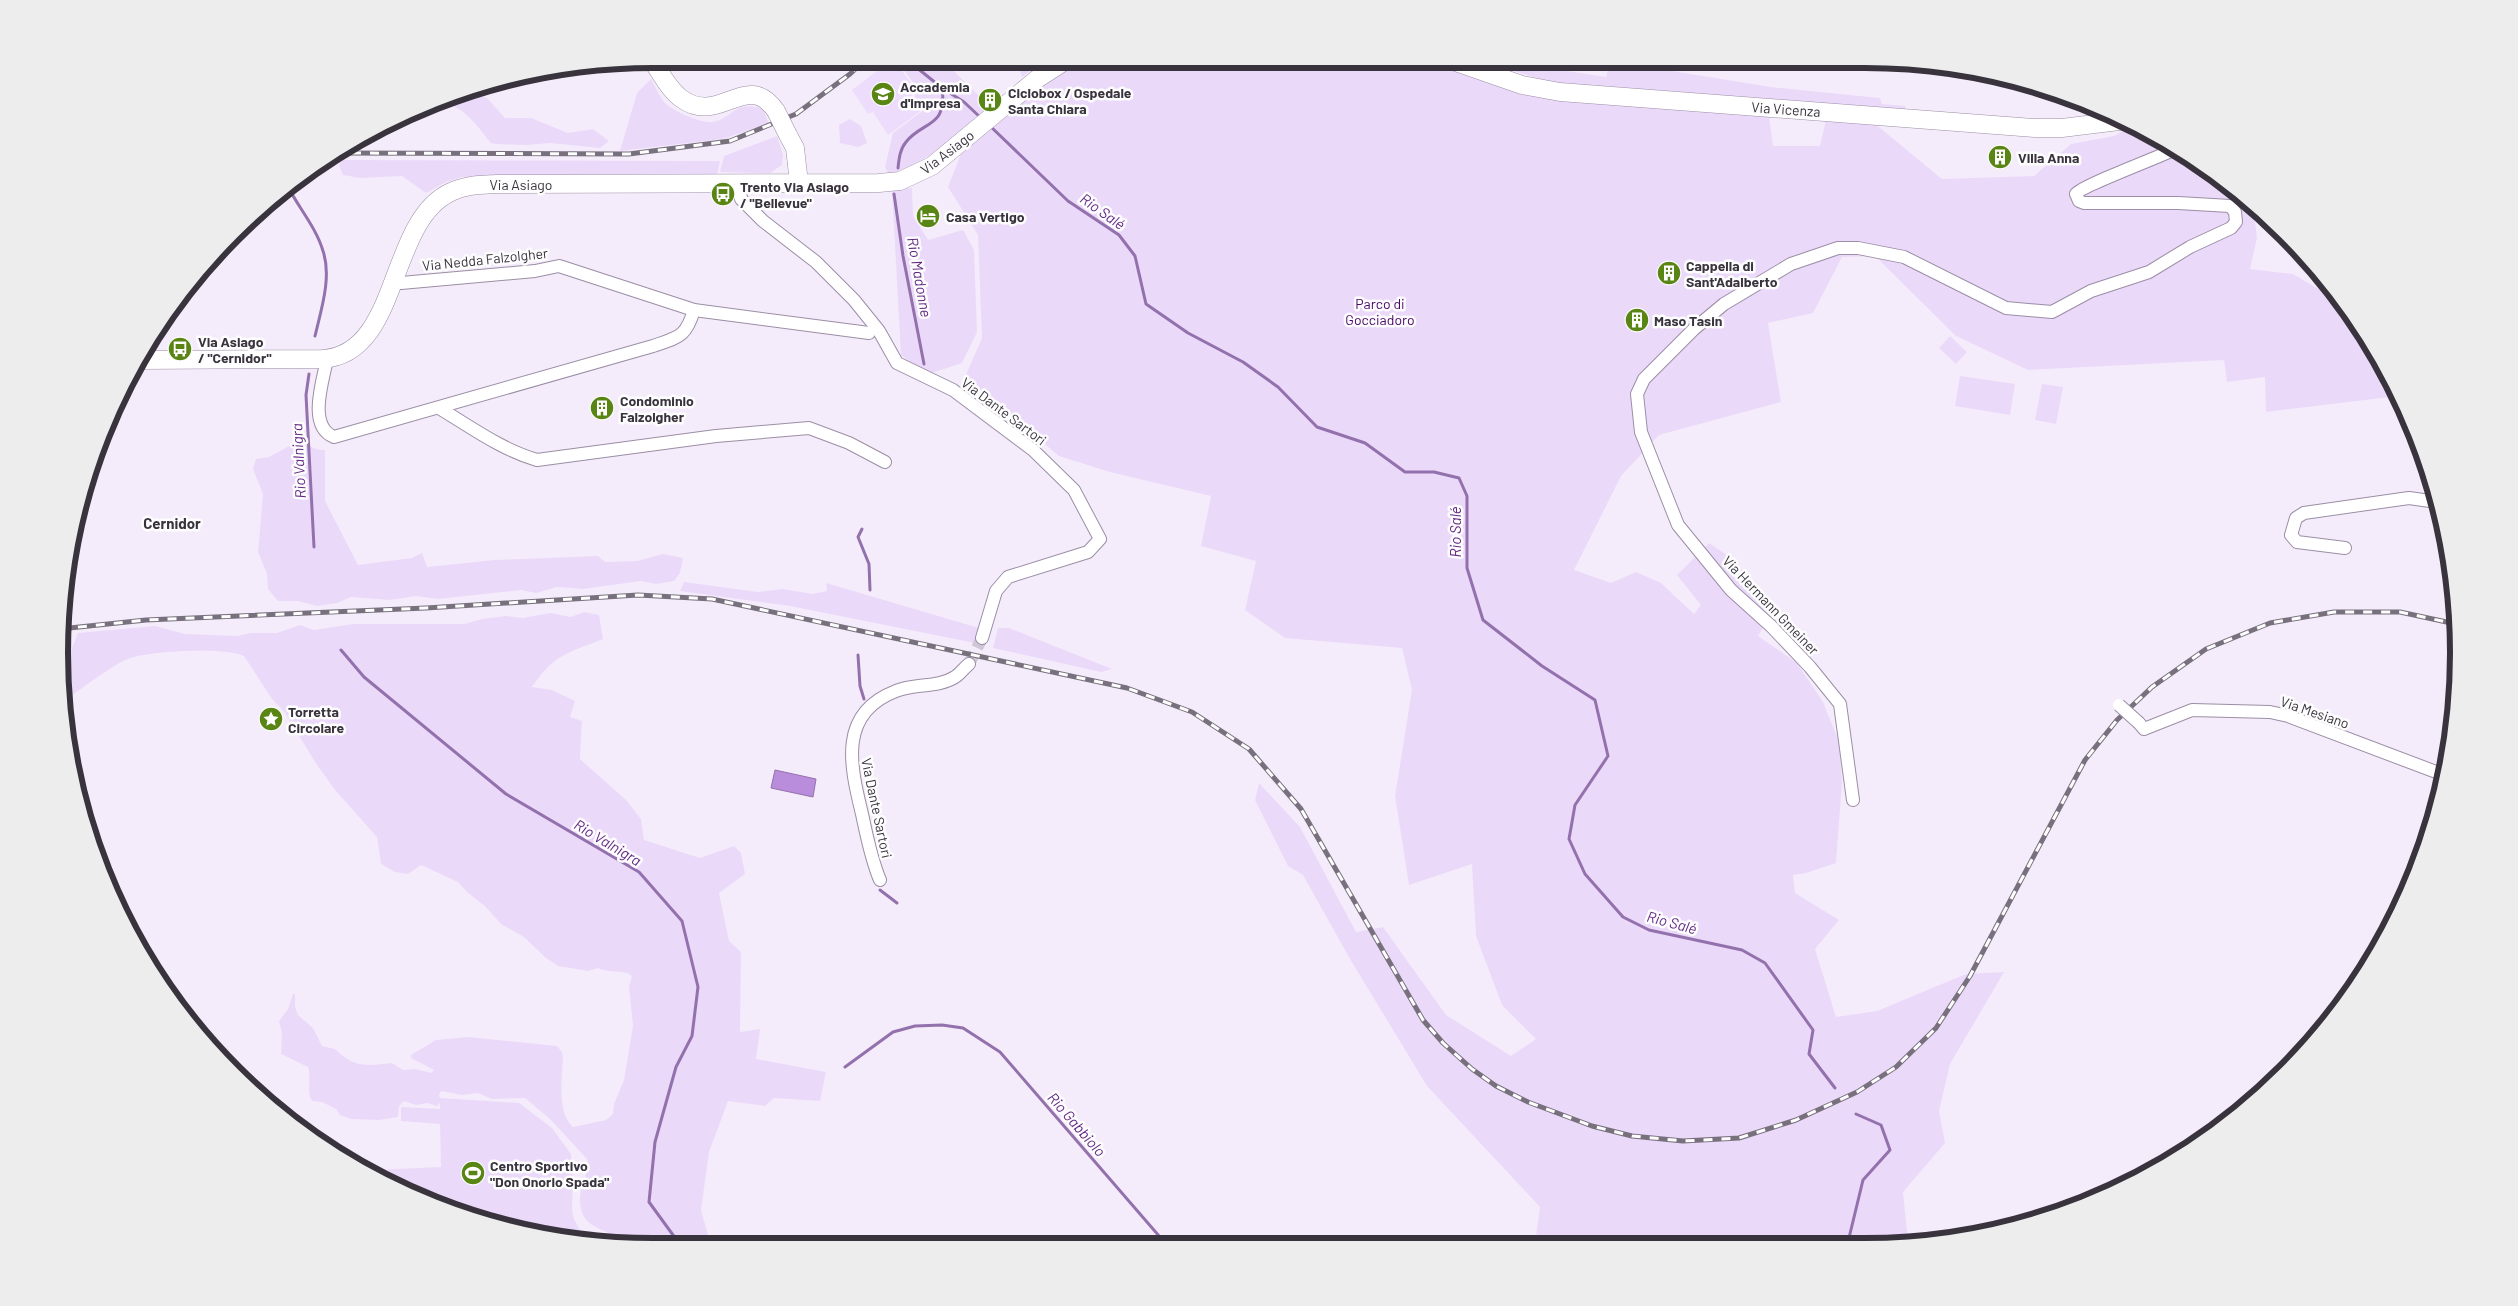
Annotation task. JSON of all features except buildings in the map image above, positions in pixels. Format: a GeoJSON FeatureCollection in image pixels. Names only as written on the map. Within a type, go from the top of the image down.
{"type":"FeatureCollection","features":[{"type":"Feature","properties":{"kind":"main road"},"geometry":{"type":"LineString","coordinates":[[657,68],[682,99],[701,108],[711,107],[750,94],[768,100],[776,111],[795,148],[799,183]]}},
{"type":"Feature","properties":{"kind":"main road","name":"Via Asiago"},"geometry":{"type":"LineString","coordinates":[[146,360],[327,359],[351,351],[372,328],[419,224],[429,209],[450,192],[468,186],[879,183],[900,181],[932,166],[1037,79],[1054,68]]}},
{"type":"Feature","properties":{"kind":"main road","name":"Via Vicenza"},"geometry":{"type":"LineString","coordinates":[[1473,68],[1522,85],[1560,92],[2034,128],[2062,128],[2111,122]]}},
{"type":"Feature","properties":{"kind":"street","name":"Via Hermann Gmeiner"},"geometry":{"type":"LineString","coordinates":[[1852,800],[1840,704],[1810,667],[1771,626],[1731,590],[1678,525],[1641,432],[1637,394],[1640,386],[1644,379],[1694,329],[1724,304],[1791,264],[1838,248],[1858,248],[1904,257],[2006,308],[2032,312],[2052,312],[2091,292],[2149,272],[2190,247],[2231,228],[2236,222],[2235,212],[2230,206],[2178,203],[2084,203],[2079,201],[2076,194],[2088,186],[2169,153]]}},
{"type":"Feature","properties":{"kind":"street","name":"Via Dante Sartori"},"geometry":{"type":"LineString","coordinates":[[739,183],[741,199],[763,221],[816,262],[854,300],[879,331],[897,363],[953,390],[1033,450],[1074,490],[1085,508],[1100,538],[1088,552],[1008,577],[996,591],[982,638]]}},
{"type":"Feature","properties":{"kind":"street","name":"Via Nedda Falzolgher"},"geometry":{"type":"LineString","coordinates":[[392,281],[401,283],[535,271],[560,266],[694,310],[869,334]]}},
{"type":"Feature","properties":{"kind":"street"},"geometry":{"type":"LineString","coordinates":[[327,359],[319,416],[321,426],[327,434],[334,437],[653,346],[681,336],[688,328],[694,310]]}},
{"type":"Feature","properties":{"kind":"street"},"geometry":{"type":"LineString","coordinates":[[439,408],[466,427],[490,438],[512,453],[537,460],[716,436],[809,428],[849,443],[885,462]]}},
{"type":"Feature","properties":{"kind":"street"},"geometry":{"type":"LineString","coordinates":[[2345,548],[2297,542],[2291,534],[2296,518],[2304,513],[2409,498],[2431,501]]}},
{"type":"Feature","properties":{"kind":"street","name":"Via Dante Sartori"},"geometry":{"type":"LineString","coordinates":[[880,880],[873,865],[854,781],[851,753],[855,728],[862,714],[876,700],[898,690],[954,678],[969,664]]}},
{"type":"Feature","properties":{"kind":"street","name":"Via Mesiano"},"geometry":{"type":"LineString","coordinates":[[2119,705],[2142,726],[2192,710],[2270,712],[2288,716],[2438,773]]}},
{"type":"Feature","properties":{"kind":"shaded area","name":"Accademia d'impresa"},"geometry":{"type":"Polygon","coordinates":[[[881,68],[900,68],[911,83],[912,97],[922,110],[888,135],[873,112],[868,114],[852,90],[881,68]]]}},
{"type":"Feature","properties":{"kind":"shaded area"},"geometry":{"type":"Polygon","coordinates":[[[775,770],[816,779],[813,797],[771,788],[775,770]]]}},
{"type":"Feature","properties":{"kind":"green space"},"geometry":{"type":"Polygon","coordinates":[[[902,68],[951,68],[989,106],[930,155],[917,163],[889,174],[885,167],[893,133],[924,110],[915,97],[914,84],[902,68]]]}},
{"type":"Feature","properties":{"kind":"green space"},"geometry":{"type":"Polygon","coordinates":[[[1019,68],[1034,68],[1022,77],[1019,68]]]}},
{"type":"Feature","properties":{"kind":"green space","name":"Parco di Gocciadoro"},"geometry":{"type":"Polygon","coordinates":[[[1066,68],[1451,68],[1521,93],[1561,101],[1769,116],[1773,146],[1820,146],[1826,120],[1874,123],[1942,179],[2034,176],[2071,144],[2114,136],[2126,129],[2190,166],[2221,188],[2254,216],[2257,238],[2250,269],[2293,274],[2330,297],[2372,360],[2391,397],[2266,412],[2265,377],[2227,382],[2224,360],[2028,370],[1956,336],[1875,256],[1842,257],[1813,313],[1768,323],[1781,402],[1659,435],[1621,476],[1574,570],[1611,583],[1636,572],[1661,583],[1694,614],[1701,605],[1677,575],[1709,543],[1730,557],[1776,606],[1758,636],[1797,663],[1823,702],[1839,742],[1842,782],[1836,863],[1806,873],[1793,875],[1795,893],[1839,920],[1815,949],[1836,1017],[1877,1011],[1966,974],[2004,972],[1950,1064],[1939,1111],[1945,1143],[1903,1192],[1907,1232],[1909,1236],[1536,1238],[1540,1207],[1427,1086],[1350,959],[1303,875],[1288,866],[1255,800],[1259,783],[1300,827],[1356,932],[1383,927],[1446,1015],[1511,1056],[1536,1039],[1502,1005],[1476,936],[1472,864],[1409,885],[1395,796],[1412,690],[1402,648],[1285,638],[1245,610],[1256,561],[1201,546],[1211,496],[1110,472],[1059,456],[965,377],[982,338],[978,235],[948,187],[961,154],[1044,85],[1052,73],[1066,68]]]}},
{"type":"Feature","properties":{"kind":"green space"},"geometry":{"type":"Polygon","coordinates":[[[1505,68],[1551,68],[1606,77],[1608,68],[1653,68],[1771,87],[1880,98],[1882,104],[1905,106],[1905,110],[1570,85],[1542,80],[1505,68]]]}},
{"type":"Feature","properties":{"kind":"green space"},"geometry":{"type":"Polygon","coordinates":[[[651,79],[665,103],[694,119],[712,122],[724,118],[739,108],[753,107],[763,109],[769,124],[722,139],[620,151],[637,93],[651,79]]]}},
{"type":"Feature","properties":{"kind":"green space"},"geometry":{"type":"Polygon","coordinates":[[[476,95],[487,98],[505,118],[531,118],[568,133],[593,129],[609,141],[600,148],[550,143],[527,145],[491,143],[468,116],[449,105],[476,95]]]}},
{"type":"Feature","properties":{"kind":"green space"},"geometry":{"type":"Polygon","coordinates":[[[850,119],[861,126],[867,143],[858,147],[840,143],[839,125],[850,119]]]}},
{"type":"Feature","properties":{"kind":"green space"},"geometry":{"type":"Polygon","coordinates":[[[777,136],[783,155],[782,165],[770,173],[720,172],[724,156],[777,136]]]}},
{"type":"Feature","properties":{"kind":"green space"},"geometry":{"type":"Polygon","coordinates":[[[340,160],[720,161],[717,175],[462,177],[446,182],[426,193],[402,176],[360,178],[343,175],[339,166],[340,160]]]}},
{"type":"Feature","properties":{"kind":"green space"},"geometry":{"type":"Polygon","coordinates":[[[912,188],[913,216],[928,240],[963,230],[974,250],[977,332],[962,363],[926,375],[901,355],[892,189],[912,188]]]}},
{"type":"Feature","properties":{"kind":"green space"},"geometry":{"type":"Polygon","coordinates":[[[1950,336],[1967,352],[1956,364],[1939,348],[1950,336]]]}},
{"type":"Feature","properties":{"kind":"green space"},"geometry":{"type":"Polygon","coordinates":[[[1960,376],[2015,384],[2010,415],[1955,406],[1960,376]]]}},
{"type":"Feature","properties":{"kind":"green space"},"geometry":{"type":"Polygon","coordinates":[[[2042,384],[2063,387],[2056,424],[2035,420],[2042,384]]]}},
{"type":"Feature","properties":{"kind":"green space"},"geometry":{"type":"Polygon","coordinates":[[[297,442],[316,449],[325,450],[325,501],[358,565],[412,558],[422,553],[427,567],[495,560],[598,556],[605,562],[637,561],[663,554],[683,558],[680,573],[674,581],[656,584],[641,581],[583,589],[557,587],[536,593],[521,590],[438,599],[416,596],[390,600],[351,597],[337,603],[317,606],[298,601],[278,601],[268,589],[267,574],[258,552],[263,494],[253,469],[256,459],[269,457],[297,442]]]}},
{"type":"Feature","properties":{"kind":"green space"},"geometry":{"type":"Polygon","coordinates":[[[684,582],[758,592],[783,589],[813,594],[827,591],[826,583],[979,628],[975,643],[790,606],[680,591],[684,582]]]}},
{"type":"Feature","properties":{"kind":"green space"},"geometry":{"type":"Polygon","coordinates":[[[584,612],[599,615],[603,639],[571,652],[555,661],[532,687],[552,690],[575,701],[570,717],[582,721],[580,759],[626,800],[641,819],[644,840],[700,858],[734,846],[741,853],[745,874],[719,893],[729,941],[741,952],[740,1032],[760,1029],[756,1059],[826,1072],[820,1101],[774,1098],[765,1106],[728,1101],[709,1152],[701,1210],[709,1238],[615,1237],[591,1224],[582,1212],[580,1201],[588,1164],[587,1159],[551,1120],[525,1098],[492,1099],[478,1093],[462,1095],[441,1091],[439,1095],[440,1098],[519,1103],[552,1128],[571,1154],[573,1180],[572,1211],[579,1229],[585,1234],[501,1219],[429,1194],[379,1170],[441,1167],[440,1124],[401,1121],[401,1107],[440,1109],[440,1103],[437,1106],[427,1103],[416,1105],[404,1101],[399,1106],[398,1117],[379,1120],[351,1119],[340,1115],[336,1109],[322,1102],[312,1101],[309,1093],[308,1067],[281,1054],[282,1033],[279,1021],[288,1009],[293,994],[295,994],[295,1007],[298,1015],[313,1028],[322,1046],[335,1049],[348,1060],[355,1063],[375,1065],[392,1063],[403,1070],[415,1069],[431,1073],[434,1070],[411,1058],[411,1055],[436,1040],[468,1037],[557,1046],[562,1052],[563,1058],[563,1104],[568,1121],[573,1127],[606,1120],[613,1114],[614,1104],[624,1080],[633,1026],[629,986],[632,976],[598,968],[588,971],[558,966],[546,958],[524,937],[501,924],[485,906],[468,893],[458,882],[421,865],[408,874],[395,872],[381,864],[377,837],[335,790],[315,762],[284,711],[272,699],[244,656],[234,653],[186,651],[138,656],[113,667],[70,697],[69,680],[71,678],[69,656],[78,633],[155,626],[185,634],[237,636],[251,633],[277,633],[300,625],[314,630],[353,624],[464,624],[482,619],[506,616],[523,618],[550,613],[571,617],[584,612]]]}},
{"type":"Feature","properties":{"kind":"green space"},"geometry":{"type":"Polygon","coordinates":[[[998,628],[1009,628],[1112,669],[1101,672],[993,648],[998,628]]]}},
{"type":"Feature","properties":{"kind":"waterway","name":"Rio Salé"},"geometry":{"type":"LineString","coordinates":[[917,68],[942,88],[964,102],[981,118]]}},
{"type":"Feature","properties":{"kind":"waterway","name":"Rio Madonne"},"geometry":{"type":"LineString","coordinates":[[898,168],[901,151],[906,142],[912,135],[932,122],[941,110],[943,101],[942,88]]}},
{"type":"Feature","properties":{"kind":"waterway","name":"Rio Salé"},"geometry":{"type":"LineString","coordinates":[[989,125],[1068,201],[1119,235],[1135,256],[1146,304],[1188,333],[1243,362],[1278,387],[1317,427],[1365,443],[1405,472],[1434,472],[1459,478],[1467,496],[1467,568],[1483,620],[1542,666],[1595,700],[1608,756],[1575,805],[1569,839],[1585,874],[1623,917],[1649,930],[1742,950],[1765,963],[1813,1030],[1809,1054],[1835,1088]]}},
{"type":"Feature","properties":{"kind":"waterway","name":"Rio Valnigra"},"geometry":{"type":"LineString","coordinates":[[291,193],[316,234],[325,261],[325,294],[315,336]]}},
{"type":"Feature","properties":{"kind":"waterway","name":"Rio Madonne"},"geometry":{"type":"LineString","coordinates":[[894,194],[903,256],[924,364]]}},
{"type":"Feature","properties":{"kind":"waterway","name":"Rio Valnigra"},"geometry":{"type":"LineString","coordinates":[[309,374],[306,395],[314,547]]}},
{"type":"Feature","properties":{"kind":"waterway","name":"Rio Madonne"},"geometry":{"type":"LineString","coordinates":[[862,529],[858,537],[869,564],[870,590]]}},
{"type":"Feature","properties":{"kind":"waterway","name":"Rio Valnigra"},"geometry":{"type":"LineString","coordinates":[[341,650],[364,677],[506,794],[639,872],[682,921],[698,987],[692,1036],[676,1067],[655,1142],[649,1202],[675,1238]]}},
{"type":"Feature","properties":{"kind":"waterway","name":"Rio Madonne"},"geometry":{"type":"LineString","coordinates":[[858,655],[860,686],[864,699]]}},
{"type":"Feature","properties":{"kind":"waterway","name":"Rio Madonne"},"geometry":{"type":"LineString","coordinates":[[880,890],[897,903]]}},
{"type":"Feature","properties":{"kind":"waterway","name":"Rio Gabbiolo"},"geometry":{"type":"LineString","coordinates":[[845,1067],[893,1032],[915,1026],[942,1025],[963,1028],[1000,1052],[1161,1238]]}},
{"type":"Feature","properties":{"kind":"waterway","name":"Rio Salé"},"geometry":{"type":"LineString","coordinates":[[1849,1238],[1863,1180],[1890,1150],[1881,1125],[1856,1114]]}},
{"type":"Feature","properties":{"kind":"tunnel"},"geometry":{"type":"LineString","coordinates":[[969,664],[982,638]]}},
{"type":"Feature","properties":{"kind":"railway"},"geometry":{"type":"LineString","coordinates":[[349,153],[629,154],[730,141],[796,114],[856,68]]}},
{"type":"Feature","properties":{"kind":"railway"},"geometry":{"type":"LineString","coordinates":[[69,628],[146,620],[426,608],[638,595],[712,599],[1127,688],[1192,712],[1249,749],[1301,809],[1423,1020],[1443,1043],[1472,1069],[1496,1086],[1528,1102],[1592,1126],[1632,1136],[1683,1141],[1739,1138],[1796,1120],[1857,1092],[1896,1067],[1936,1028],[1970,976],[2085,760],[2117,720],[2152,687],[2206,649],[2270,623],[2334,612],[2400,612],[2449,623]]}},
{"type":"Feature","properties":{"kind":"place","name":"Accademia d'impresa"},"geometry":{"type":"Point","coordinates":[883,94]}},
{"type":"Feature","properties":{"kind":"place","name":"Ciclobox / Ospedale Santa Chiara"},"geometry":{"type":"Point","coordinates":[990,100]}},
{"type":"Feature","properties":{"kind":"place","name":"Villa Anna"},"geometry":{"type":"Point","coordinates":[2000,157]}},
{"type":"Feature","properties":{"kind":"place","name":"Trento Via Asiago / \"Bellevue\""},"geometry":{"type":"Point","coordinates":[723,194]}},
{"type":"Feature","properties":{"kind":"place","name":"Casa Vertigo"},"geometry":{"type":"Point","coordinates":[928,216]}},
{"type":"Feature","properties":{"kind":"place","name":"Cappella di Sant'Adalberto"},"geometry":{"type":"Point","coordinates":[1669,273]}},
{"type":"Feature","properties":{"kind":"place","name":"Maso Tasin"},"geometry":{"type":"Point","coordinates":[1637,320]}},
{"type":"Feature","properties":{"kind":"place","name":"Via Asiago / \"Cernidor\""},"geometry":{"type":"Point","coordinates":[180,349]}},
{"type":"Feature","properties":{"kind":"place","name":"Condominio Falzolgher"},"geometry":{"type":"Point","coordinates":[602,408]}},
{"type":"Feature","properties":{"kind":"place","name":"Torretta Circolare"},"geometry":{"type":"Point","coordinates":[271,719]}},
{"type":"Feature","properties":{"kind":"place","name":"Centro Sportivo \"Don Onorio Spada\""},"geometry":{"type":"Point","coordinates":[473,1173]}},
{"type":"Feature","properties":{"kind":"district","name":"Cernidor"},"geometry":{"type":"Point","coordinates":[172,523]}}]}
